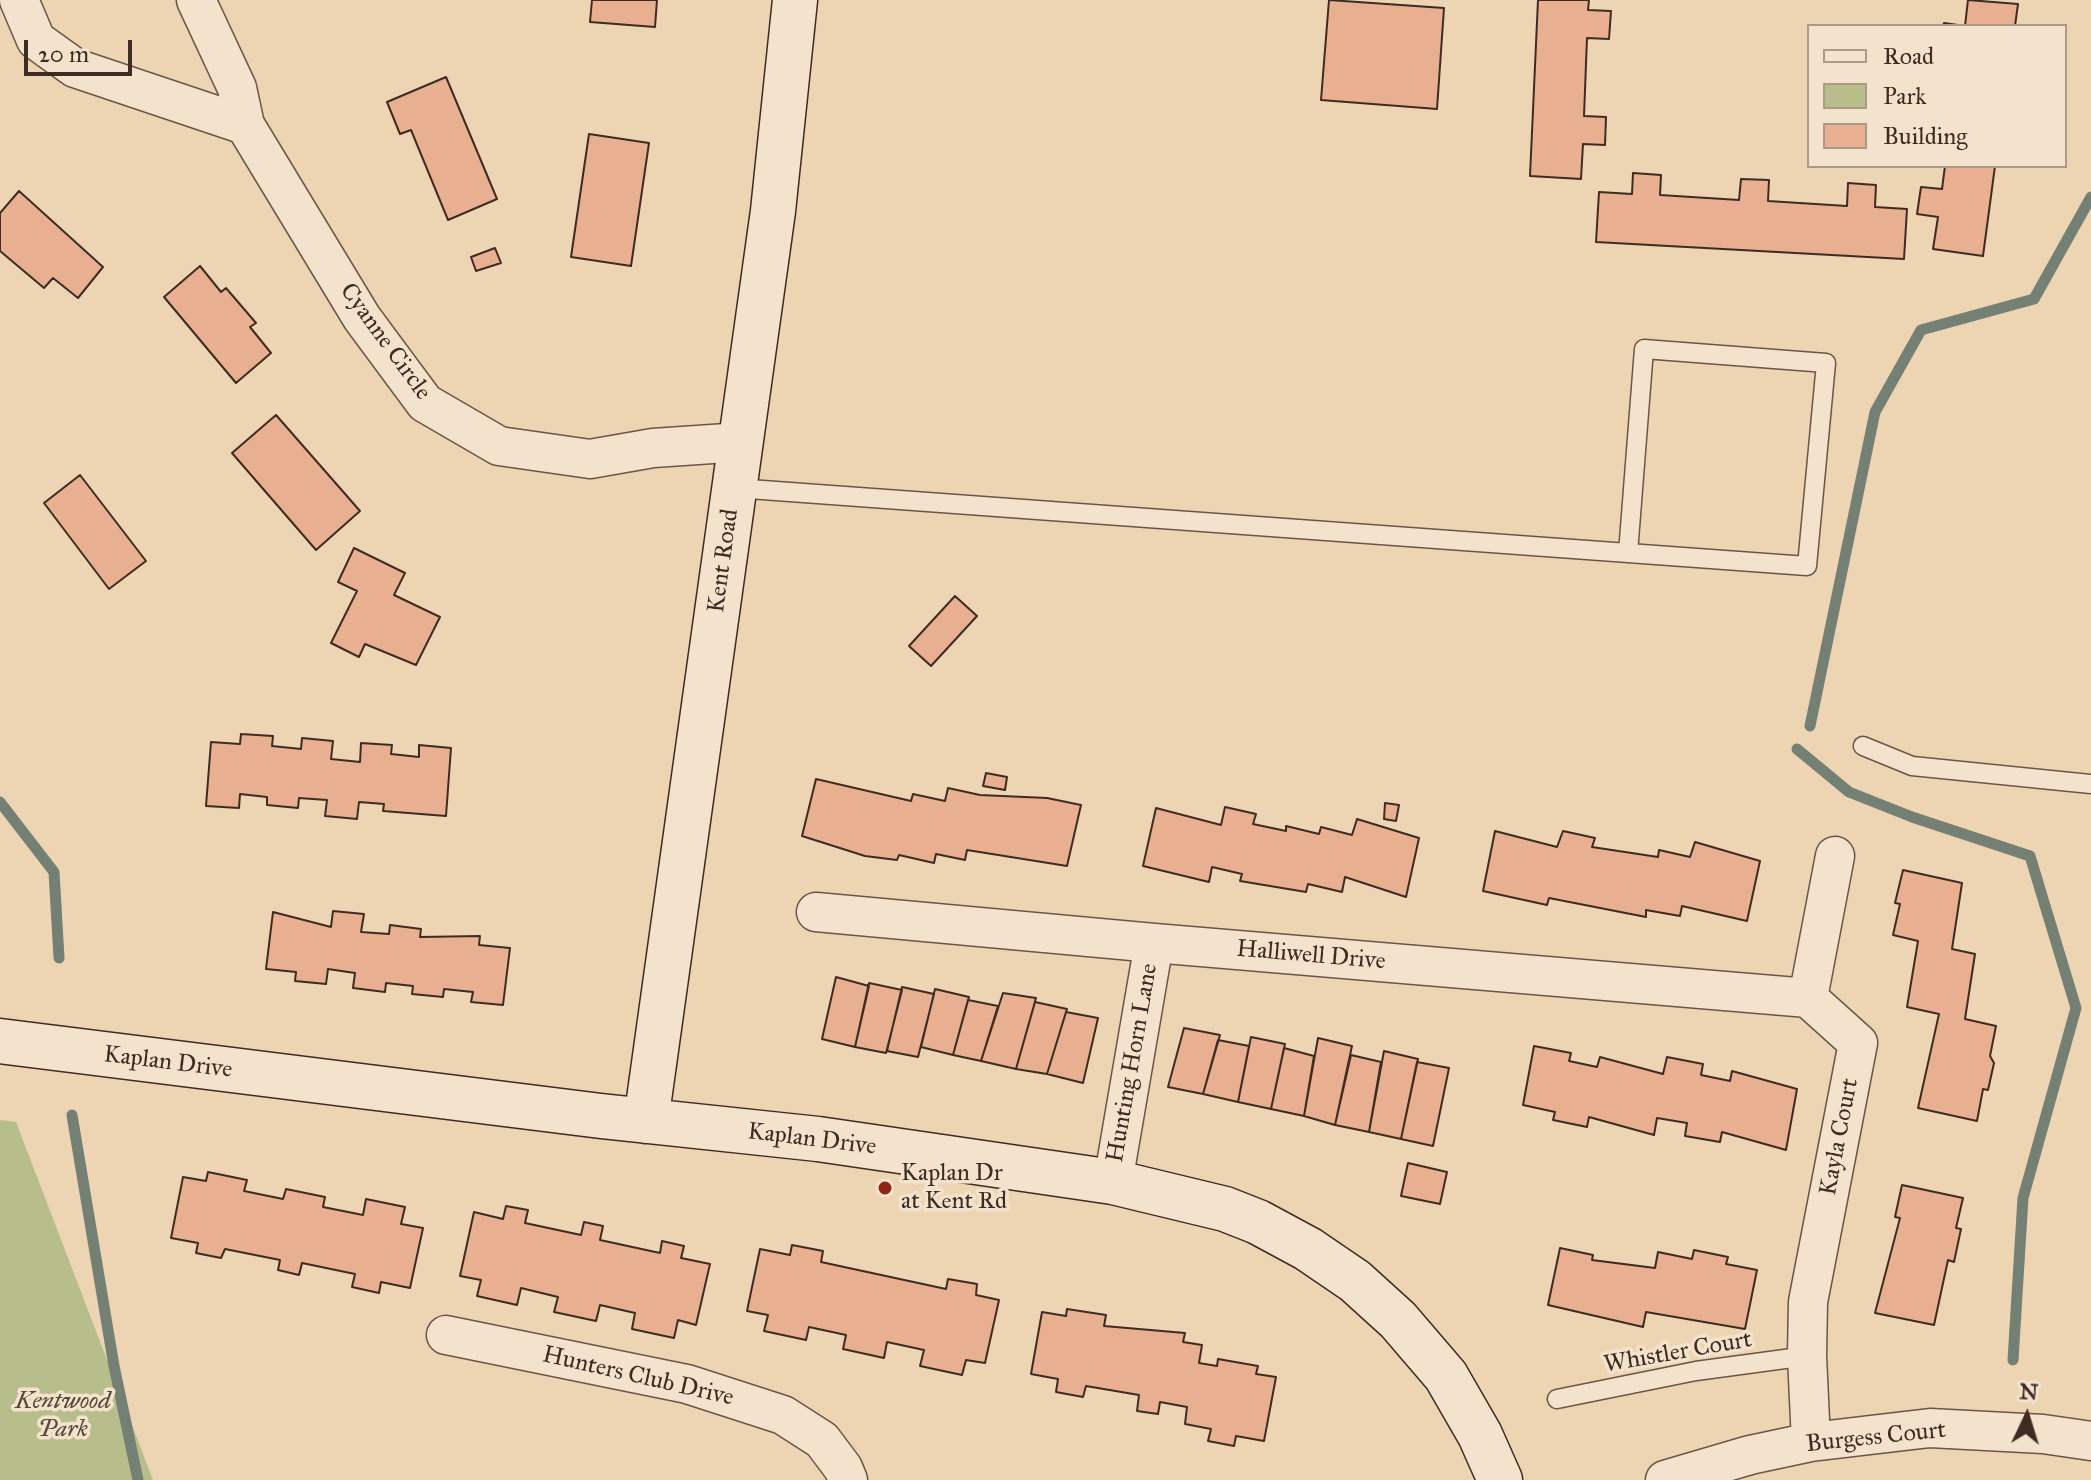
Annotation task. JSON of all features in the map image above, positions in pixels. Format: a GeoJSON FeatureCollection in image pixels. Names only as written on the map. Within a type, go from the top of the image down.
{"type":"FeatureCollection","features":[{"type":"Feature","properties":{"kind":"street"},"geometry":{"type":"LineString","coordinates":[[19,0],[36,40],[75,68],[245,125]]}},
{"type":"Feature","properties":{"kind":"street","name":"Cyanne Circle"},"geometry":{"type":"LineString","coordinates":[[196,0],[237,88],[245,125],[362,318],[425,403],[499,446],[590,459],[653,448],[742,442]]}},
{"type":"Feature","properties":{"kind":"street","name":"Kent Road"},"geometry":{"type":"LineString","coordinates":[[646,1121],[773,211],[795,0]]}},
{"type":"Feature","properties":{"kind":"street"},"geometry":{"type":"LineString","coordinates":[[1808,998],[1835,856]]}},
{"type":"Feature","properties":{"kind":"street","name":"Halliwell Drive"},"geometry":{"type":"LineString","coordinates":[[816,912],[1808,998]]}},
{"type":"Feature","properties":{"kind":"street","name":"Hunting Horn Lane"},"geometry":{"type":"LineString","coordinates":[[1113,1182],[1154,943]]}},
{"type":"Feature","properties":{"kind":"street","name":"Kayla Court"},"geometry":{"type":"LineString","coordinates":[[1808,998],[1858,1043],[1808,1302],[1811,1442]]}},
{"type":"Feature","properties":{"kind":"street","name":"Kaplan Drive"},"geometry":{"type":"LineString","coordinates":[[0,1041],[646,1121],[818,1139],[1113,1182],[1183,1197],[1258,1222],[1308,1249],[1355,1281],[1398,1320],[1446,1376],[1480,1435],[1500,1480]]}},
{"type":"Feature","properties":{"kind":"street","name":"Hunters Club Drive"},"geometry":{"type":"LineString","coordinates":[[446,1335],[687,1384],[783,1415],[822,1440],[848,1480]]}},
{"type":"Feature","properties":{"kind":"street","name":"Burgess Court"},"geometry":{"type":"LineString","coordinates":[[1665,1480],[1750,1455],[1811,1442],[1930,1428],[2043,1434],[2091,1441]]}},
{"type":"Feature","properties":{"kind":"lane"},"geometry":{"type":"LineString","coordinates":[[735,488],[1628,553],[1807,566],[1826,363],[1644,349],[1628,553]]}},
{"type":"Feature","properties":{"kind":"lane"},"geometry":{"type":"LineString","coordinates":[[1863,746],[1912,766],[2091,784]]}},
{"type":"Feature","properties":{"kind":"lane","name":"Whistler Court"},"geometry":{"type":"LineString","coordinates":[[1557,1399],[1696,1371],[1807,1356]]}},
{"type":"Feature","properties":{"kind":"green space","name":"Kentwood Park"},"geometry":{"type":"Polygon","coordinates":[[[0,1120],[16,1122],[153,1480],[0,1480],[0,1120]]]}},
{"type":"Feature","properties":{"kind":"building"},"geometry":{"type":"Polygon","coordinates":[[[592,0],[657,0],[655,27],[590,22],[592,0]]]}},
{"type":"Feature","properties":{"kind":"building"},"geometry":{"type":"Polygon","coordinates":[[[1329,0],[1444,8],[1437,109],[1321,100],[1329,0]]]}},
{"type":"Feature","properties":{"kind":"building"},"geometry":{"type":"Polygon","coordinates":[[[1538,0],[1589,0],[1588,10],[1611,11],[1609,39],[1587,38],[1584,116],[1606,117],[1605,145],[1583,144],[1581,179],[1530,176],[1538,0]]]}},
{"type":"Feature","properties":{"kind":"building"},"geometry":{"type":"Polygon","coordinates":[[[1968,0],[2018,4],[2015,24],[1965,24],[1968,0]]]}},
{"type":"Feature","properties":{"kind":"building"},"geometry":{"type":"Polygon","coordinates":[[[446,77],[497,199],[448,220],[411,130],[400,134],[387,102],[446,77]]]}},
{"type":"Feature","properties":{"kind":"building"},"geometry":{"type":"Polygon","coordinates":[[[589,134],[649,143],[631,266],[571,257],[589,134]]]}},
{"type":"Feature","properties":{"kind":"building"},"geometry":{"type":"Polygon","coordinates":[[[1945,168],[1995,168],[1983,256],[1933,249],[1938,217],[1917,214],[1921,187],[1942,189],[1945,168]]]}},
{"type":"Feature","properties":{"kind":"building"},"geometry":{"type":"Polygon","coordinates":[[[1633,173],[1661,175],[1660,195],[1739,200],[1741,179],[1769,180],[1768,201],[1847,206],[1848,183],[1876,185],[1875,207],[1907,209],[1904,259],[1596,242],[1599,192],[1632,194],[1633,173]]]}},
{"type":"Feature","properties":{"kind":"building"},"geometry":{"type":"Polygon","coordinates":[[[19,191],[103,267],[78,298],[53,278],[44,288],[0,251],[0,213],[19,191]]]}},
{"type":"Feature","properties":{"kind":"building"},"geometry":{"type":"Polygon","coordinates":[[[495,248],[501,263],[476,271],[471,257],[495,248]]]}},
{"type":"Feature","properties":{"kind":"building"},"geometry":{"type":"Polygon","coordinates":[[[200,266],[221,292],[226,288],[256,323],[250,327],[271,353],[236,383],[164,297],[200,266]]]}},
{"type":"Feature","properties":{"kind":"building"},"geometry":{"type":"Polygon","coordinates":[[[276,415],[360,511],[316,550],[232,453],[276,415]]]}},
{"type":"Feature","properties":{"kind":"building"},"geometry":{"type":"Polygon","coordinates":[[[80,475],[146,561],[109,589],[44,503],[80,475]]]}},
{"type":"Feature","properties":{"kind":"building"},"geometry":{"type":"Polygon","coordinates":[[[354,548],[405,573],[394,595],[440,617],[416,665],[365,644],[359,657],[331,643],[357,591],[338,582],[354,548]]]}},
{"type":"Feature","properties":{"kind":"building"},"geometry":{"type":"Polygon","coordinates":[[[955,596],[977,616],[931,666],[909,646],[955,596]]]}},
{"type":"Feature","properties":{"kind":"building"},"geometry":{"type":"Polygon","coordinates":[[[241,734],[273,736],[272,746],[301,749],[302,738],[333,741],[331,759],[360,762],[361,743],[392,745],[391,754],[419,757],[419,745],[451,748],[446,816],[383,811],[384,804],[359,802],[357,819],[325,816],[327,800],[299,798],[298,808],[267,805],[267,797],[240,794],[239,808],[206,806],[211,742],[240,744],[241,734]]]}},
{"type":"Feature","properties":{"kind":"building"},"geometry":{"type":"Polygon","coordinates":[[[986,773],[1007,777],[1005,790],[983,786],[986,773]]]}},
{"type":"Feature","properties":{"kind":"building"},"geometry":{"type":"Polygon","coordinates":[[[816,779],[911,801],[913,794],[945,801],[948,788],[980,795],[1047,798],[1081,805],[1067,866],[967,850],[965,860],[936,854],[934,863],[899,855],[897,860],[865,856],[802,836],[816,779]]]}},
{"type":"Feature","properties":{"kind":"building"},"geometry":{"type":"Polygon","coordinates":[[[1385,803],[1399,805],[1396,821],[1384,819],[1385,803]]]}},
{"type":"Feature","properties":{"kind":"building"},"geometry":{"type":"Polygon","coordinates":[[[1225,807],[1256,814],[1253,824],[1286,831],[1286,826],[1319,834],[1321,827],[1352,835],[1357,819],[1419,838],[1406,897],[1345,877],[1342,892],[1308,884],[1306,892],[1240,881],[1242,874],[1212,867],[1209,882],[1143,866],[1156,808],[1221,825],[1225,807]]]}},
{"type":"Feature","properties":{"kind":"building"},"geometry":{"type":"Polygon","coordinates":[[[1495,831],[1557,847],[1563,831],[1595,838],[1592,847],[1658,857],[1659,850],[1690,857],[1695,842],[1760,861],[1747,921],[1682,906],[1680,916],[1646,910],[1646,917],[1549,898],[1547,905],[1483,891],[1495,831]]]}},
{"type":"Feature","properties":{"kind":"building"},"geometry":{"type":"Polygon","coordinates":[[[1903,870],[1962,883],[1952,949],[1975,954],[1965,1019],[1996,1026],[1990,1056],[1994,1063],[1988,1090],[1983,1089],[1977,1121],[1918,1108],[1939,1014],[1907,1007],[1918,941],[1893,935],[1900,904],[1895,903],[1903,870]]]}},
{"type":"Feature","properties":{"kind":"building"},"geometry":{"type":"Polygon","coordinates":[[[333,911],[364,914],[361,932],[389,934],[390,925],[421,929],[420,937],[480,936],[479,945],[510,948],[503,1005],[471,1002],[473,992],[444,989],[443,997],[412,994],[413,986],[386,983],[385,992],[353,988],[355,973],[328,969],[326,984],[295,981],[296,972],[266,969],[273,912],[331,927],[333,911]]]}},
{"type":"Feature","properties":{"kind":"building"},"geometry":{"type":"Polygon","coordinates":[[[836,977],[869,986],[855,1047],[822,1039],[836,977]]]}},
{"type":"Feature","properties":{"kind":"building"},"geometry":{"type":"Polygon","coordinates":[[[869,983],[902,990],[886,1053],[855,1047],[869,983]]]}},
{"type":"Feature","properties":{"kind":"building"},"geometry":{"type":"Polygon","coordinates":[[[902,987],[934,994],[918,1057],[887,1051],[902,987]]]}},
{"type":"Feature","properties":{"kind":"building"},"geometry":{"type":"Polygon","coordinates":[[[935,989],[969,997],[953,1055],[921,1047],[935,989]]]}},
{"type":"Feature","properties":{"kind":"building"},"geometry":{"type":"Polygon","coordinates":[[[1003,993],[1036,998],[1016,1069],[981,1061],[1003,993]]]}},
{"type":"Feature","properties":{"kind":"building"},"geometry":{"type":"Polygon","coordinates":[[[968,1000],[998,1006],[981,1061],[953,1055],[968,1000]]]}},
{"type":"Feature","properties":{"kind":"building"},"geometry":{"type":"Polygon","coordinates":[[[1035,1002],[1067,1009],[1047,1074],[1016,1069],[1035,1002]]]}},
{"type":"Feature","properties":{"kind":"building"},"geometry":{"type":"Polygon","coordinates":[[[1066,1012],[1098,1018],[1083,1083],[1047,1074],[1066,1012]]]}},
{"type":"Feature","properties":{"kind":"building"},"geometry":{"type":"Polygon","coordinates":[[[1184,1028],[1220,1035],[1203,1094],[1168,1087],[1184,1028]]]}},
{"type":"Feature","properties":{"kind":"building"},"geometry":{"type":"Polygon","coordinates":[[[1251,1037],[1285,1044],[1271,1109],[1238,1102],[1251,1037]]]}},
{"type":"Feature","properties":{"kind":"building"},"geometry":{"type":"Polygon","coordinates":[[[1318,1038],[1352,1046],[1335,1125],[1304,1116],[1318,1038]]]}},
{"type":"Feature","properties":{"kind":"building"},"geometry":{"type":"Polygon","coordinates":[[[1218,1040],[1249,1046],[1238,1102],[1203,1094],[1218,1040]]]}},
{"type":"Feature","properties":{"kind":"building"},"geometry":{"type":"Polygon","coordinates":[[[1534,1046],[1571,1053],[1569,1061],[1597,1067],[1600,1057],[1663,1074],[1667,1057],[1703,1064],[1701,1075],[1730,1081],[1732,1071],[1797,1089],[1786,1150],[1722,1132],[1720,1142],[1685,1136],[1687,1123],[1657,1118],[1654,1135],[1589,1117],[1587,1127],[1553,1120],[1555,1112],[1523,1105],[1534,1046]]]}},
{"type":"Feature","properties":{"kind":"building"},"geometry":{"type":"Polygon","coordinates":[[[1284,1048],[1314,1056],[1304,1116],[1271,1109],[1284,1048]]]}},
{"type":"Feature","properties":{"kind":"building"},"geometry":{"type":"Polygon","coordinates":[[[1384,1051],[1418,1059],[1401,1139],[1369,1132],[1384,1051]]]}},
{"type":"Feature","properties":{"kind":"building"},"geometry":{"type":"Polygon","coordinates":[[[1351,1055],[1381,1062],[1369,1132],[1335,1125],[1351,1055]]]}},
{"type":"Feature","properties":{"kind":"building"},"geometry":{"type":"Polygon","coordinates":[[[1417,1062],[1449,1068],[1433,1146],[1401,1139],[1417,1062]]]}},
{"type":"Feature","properties":{"kind":"building"},"geometry":{"type":"Polygon","coordinates":[[[1408,1163],[1447,1172],[1440,1204],[1401,1196],[1408,1163]]]}},
{"type":"Feature","properties":{"kind":"building"},"geometry":{"type":"Polygon","coordinates":[[[208,1172],[247,1180],[244,1191],[283,1199],[286,1189],[325,1197],[323,1207],[363,1215],[366,1199],[405,1207],[401,1224],[423,1228],[410,1288],[381,1282],[379,1293],[352,1287],[355,1274],[302,1263],[299,1275],[278,1270],[280,1260],[225,1249],[221,1258],[196,1253],[198,1243],[171,1238],[183,1177],[206,1181],[208,1172]]]}},
{"type":"Feature","properties":{"kind":"building"},"geometry":{"type":"Polygon","coordinates":[[[1902,1185],[1963,1198],[1956,1228],[1961,1229],[1954,1262],[1948,1260],[1934,1325],[1875,1313],[1900,1218],[1895,1217],[1902,1185]]]}},
{"type":"Feature","properties":{"kind":"building"},"geometry":{"type":"Polygon","coordinates":[[[506,1206],[528,1210],[525,1223],[581,1235],[584,1222],[603,1226],[600,1240],[660,1253],[662,1241],[684,1246],[681,1258],[710,1264],[696,1325],[678,1320],[674,1338],[632,1329],[635,1313],[600,1305],[596,1321],[554,1312],[558,1297],[521,1288],[517,1305],[477,1296],[481,1280],[460,1276],[474,1212],[503,1219],[506,1206]]]}},
{"type":"Feature","properties":{"kind":"building"},"geometry":{"type":"Polygon","coordinates":[[[792,1245],[823,1251],[821,1262],[946,1289],[948,1279],[977,1284],[976,1295],[999,1300],[985,1363],[966,1360],[962,1375],[920,1366],[924,1350],[887,1342],[884,1358],[843,1349],[846,1335],[809,1327],[806,1340],[764,1331],[768,1315],[747,1311],[760,1249],[790,1255],[792,1245]]]}},
{"type":"Feature","properties":{"kind":"building"},"geometry":{"type":"Polygon","coordinates":[[[1560,1248],[1593,1255],[1592,1260],[1655,1268],[1658,1252],[1692,1259],[1694,1250],[1728,1257],[1726,1264],[1757,1270],[1745,1329],[1646,1312],[1643,1327],[1548,1305],[1560,1248]]]}},
{"type":"Feature","properties":{"kind":"building"},"geometry":{"type":"Polygon","coordinates":[[[1067,1309],[1106,1315],[1104,1326],[1185,1333],[1183,1342],[1202,1345],[1199,1363],[1217,1366],[1218,1359],[1258,1366],[1256,1374],[1276,1377],[1264,1441],[1236,1436],[1234,1446],[1208,1441],[1211,1429],[1185,1424],[1187,1407],[1160,1402],[1158,1414],[1137,1411],[1139,1395],[1086,1386],[1083,1397],[1056,1392],[1058,1379],[1031,1374],[1042,1312],[1066,1316],[1067,1309]]]}},
{"type":"Feature","properties":{"kind":"waterway"},"geometry":{"type":"LineString","coordinates":[[1810,726],[1875,412],[1921,330],[2034,299],[2091,197]]}},
{"type":"Feature","properties":{"kind":"waterway"},"geometry":{"type":"LineString","coordinates":[[1797,749],[1849,792],[1912,817],[2030,856],[2076,1008],[2023,1198],[2013,1360]]}},
{"type":"Feature","properties":{"kind":"waterway"},"geometry":{"type":"LineString","coordinates":[[0,802],[54,872],[59,958]]}},
{"type":"Feature","properties":{"kind":"waterway"},"geometry":{"type":"LineString","coordinates":[[72,1115],[114,1366],[138,1480]]}},
{"type":"Feature","properties":{"kind":"place","name":"Kaplan Dr at Kent Rd"},"geometry":{"type":"Point","coordinates":[885,1188]}}]}
